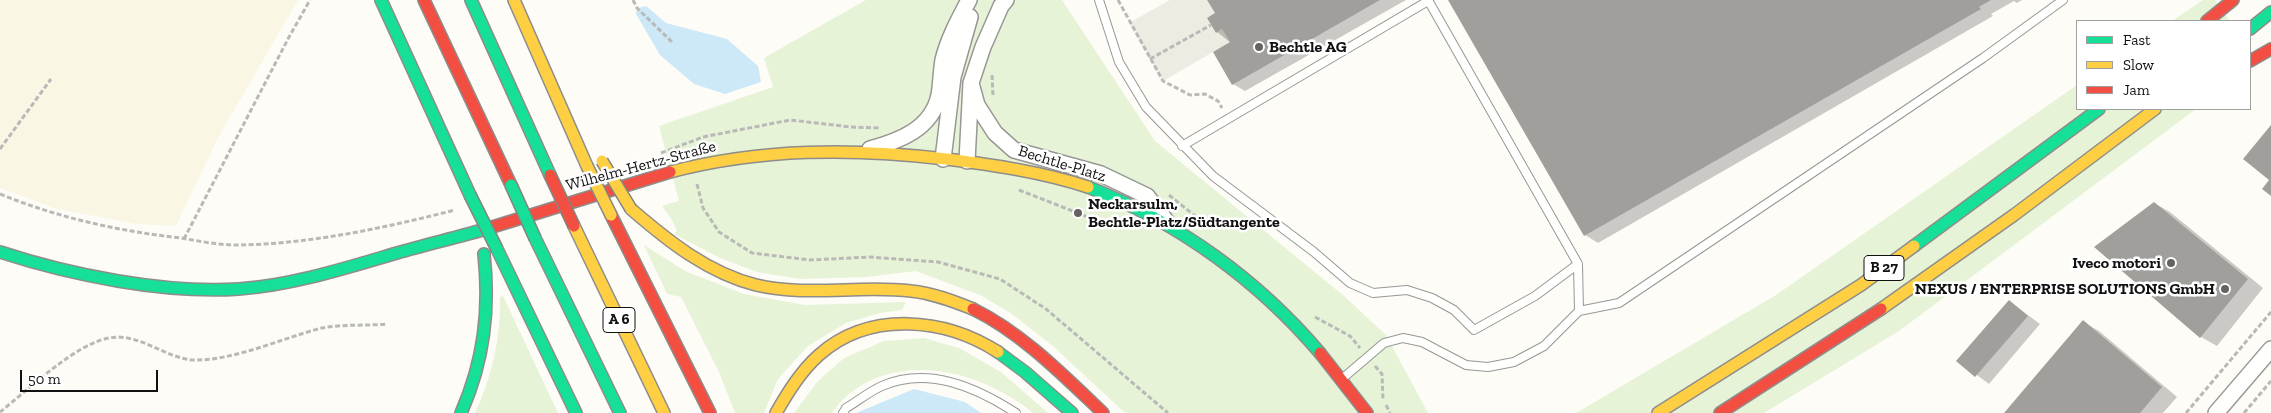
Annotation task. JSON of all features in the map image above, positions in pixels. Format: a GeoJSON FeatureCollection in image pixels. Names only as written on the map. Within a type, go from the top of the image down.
{"type":"FeatureCollection","features":[{"type":"Feature","properties":{"kind":"main road"},"geometry":{"type":"LineString","coordinates":[[381,0],[470,195],[576,413]]}},
{"type":"Feature","properties":{"kind":"main road","name":"A 6"},"geometry":{"type":"LineString","coordinates":[[424,0],[535,238],[620,413]]}},
{"type":"Feature","properties":{"kind":"main road","name":"A 6"},"geometry":{"type":"LineString","coordinates":[[471,0],[550,175],[664,413]]}},
{"type":"Feature","properties":{"kind":"main road"},"geometry":{"type":"LineString","coordinates":[[514,0],[587,166],[710,413]]}},
{"type":"Feature","properties":{"kind":"main road"},"geometry":{"type":"LineString","coordinates":[[2208,20],[2233,0]]}},
{"type":"Feature","properties":{"kind":"main road"},"geometry":{"type":"LineString","coordinates":[[2251,29],[2271,12]]}},
{"type":"Feature","properties":{"kind":"main road"},"geometry":{"type":"LineString","coordinates":[[2251,60],[2271,49]]}},
{"type":"Feature","properties":{"kind":"main road","name":"B 27"},"geometry":{"type":"LineString","coordinates":[[1658,413],[1861,284],[2098,110]]}},
{"type":"Feature","properties":{"kind":"main road","name":"B 27"},"geometry":{"type":"LineString","coordinates":[[1720,413],[1854,329],[2013,217],[2153,110]]}},
{"type":"Feature","properties":{"kind":"main road"},"geometry":{"type":"LineString","coordinates":[[569,124],[602,161],[631,209],[671,244],[709,266],[757,285],[815,291],[912,291],[958,302],[986,315],[1065,377],[1103,413]]}},
{"type":"Feature","properties":{"kind":"main road"},"geometry":{"type":"LineString","coordinates":[[2109,144],[2143,134]]}},
{"type":"Feature","properties":{"kind":"main road","name":"Wilhelm-Hertz-Straße"},"geometry":{"type":"LineString","coordinates":[[0,252],[51,268],[131,283],[190,288],[253,287],[323,276],[692,166],[767,153],[863,152],[984,162],[1070,181],[1133,205],[1209,251],[1249,283],[1289,320],[1342,379],[1367,413]]}},
{"type":"Feature","properties":{"kind":"main road"},"geometry":{"type":"LineString","coordinates":[[461,413],[473,385],[484,342],[488,286],[484,254],[470,195]]}},
{"type":"Feature","properties":{"kind":"main road"},"geometry":{"type":"LineString","coordinates":[[776,413],[795,382],[828,348],[873,327],[897,324],[926,324],[972,337],[1008,359],[1042,385],[1072,413]]}},
{"type":"Feature","properties":{"kind":"street"},"geometry":{"type":"LineString","coordinates":[[863,152],[902,140],[923,123],[933,110],[938,97],[944,60],[955,27],[969,0]]}},
{"type":"Feature","properties":{"kind":"street"},"geometry":{"type":"LineString","coordinates":[[943,159],[953,77],[966,27],[979,0]]}},
{"type":"Feature","properties":{"kind":"street"},"geometry":{"type":"LineString","coordinates":[[967,161],[971,83],[983,47],[1001,6],[1006,0]]}},
{"type":"Feature","properties":{"kind":"street","name":"Bechtle-Platz"},"geometry":{"type":"LineString","coordinates":[[971,83],[977,105],[994,133],[1014,150],[1101,174],[1147,196],[1172,227]]}},
{"type":"Feature","properties":{"kind":"street"},"geometry":{"type":"LineString","coordinates":[[2216,413],[2271,349]]}},
{"type":"Feature","properties":{"kind":"lane"},"geometry":{"type":"LineString","coordinates":[[1099,0],[1119,62],[1146,107],[1213,176],[1314,252],[1350,283],[1373,293],[1407,290],[1432,298],[1454,310],[1474,330],[1535,296],[1578,264]]}},
{"type":"Feature","properties":{"kind":"lane"},"geometry":{"type":"LineString","coordinates":[[1342,379],[1384,343],[1403,338],[1422,342],[1466,365],[1488,367],[1514,362],[1544,346],[1579,311],[1619,303],[1982,58],[2063,0]]}},
{"type":"Feature","properties":{"kind":"lane"},"geometry":{"type":"LineString","coordinates":[[1182,146],[1428,1],[1578,264],[1579,311]]}},
{"type":"Feature","properties":{"kind":"lane"},"geometry":{"type":"LineString","coordinates":[[843,413],[846,408],[882,386],[912,377],[949,381],[995,400],[1016,413]]}},
{"type":"Feature","properties":{"kind":"path"},"geometry":{"type":"LineString","coordinates":[[0,194],[84,223],[184,239],[284,45],[310,0]]}},
{"type":"Feature","properties":{"kind":"path"},"geometry":{"type":"LineString","coordinates":[[633,0],[637,8],[672,42]]}},
{"type":"Feature","properties":{"kind":"path"},"geometry":{"type":"LineString","coordinates":[[1118,0],[1163,81],[1171,87],[1190,95],[1205,94],[1218,102],[1228,118]]}},
{"type":"Feature","properties":{"kind":"path"},"geometry":{"type":"LineString","coordinates":[[1150,59],[1211,25]]}},
{"type":"Feature","properties":{"kind":"path"},"geometry":{"type":"LineString","coordinates":[[992,67],[993,101]]}},
{"type":"Feature","properties":{"kind":"path"},"geometry":{"type":"LineString","coordinates":[[0,149],[51,79]]}},
{"type":"Feature","properties":{"kind":"path"},"geometry":{"type":"LineString","coordinates":[[2186,413],[2271,312]]}},
{"type":"Feature","properties":{"kind":"path"},"geometry":{"type":"LineString","coordinates":[[0,412],[78,351],[110,338],[131,339],[175,356],[193,360],[222,357],[324,328],[387,324]]}},
{"type":"Feature","properties":{"kind":"path"},"geometry":{"type":"LineString","coordinates":[[2244,413],[2271,382]]}},
{"type":"Feature","properties":{"kind":"shaded area"},"geometry":{"type":"Polygon","coordinates":[[[0,0],[298,0],[218,138],[176,226],[136,224],[57,209],[0,188],[0,0]]]}},
{"type":"Feature","properties":{"kind":"shaded area"},"geometry":{"type":"Polygon","coordinates":[[[1170,0],[1207,0],[1215,13],[1207,18],[1216,33],[1222,29],[1230,42],[1163,81],[1129,23],[1170,0]]]}},
{"type":"Feature","properties":{"kind":"green space"},"geometry":{"type":"Polygon","coordinates":[[[866,0],[1062,0],[1155,141],[1344,296],[1386,335],[1428,413],[1125,413],[1054,347],[1012,314],[982,296],[916,271],[866,277],[800,279],[757,272],[720,258],[674,234],[677,231],[662,206],[679,201],[659,126],[773,87],[764,58],[866,0]]]}},
{"type":"Feature","properties":{"kind":"green space"},"geometry":{"type":"Polygon","coordinates":[[[2203,0],[2215,0],[2229,20],[2173,20],[2203,0]]]}},
{"type":"Feature","properties":{"kind":"green space"},"geometry":{"type":"Polygon","coordinates":[[[2076,86],[2076,110],[2195,110],[1899,331],[1764,413],[1576,413],[1776,295],[2076,86]]]}},
{"type":"Feature","properties":{"kind":"green space"},"geometry":{"type":"Polygon","coordinates":[[[644,245],[685,271],[744,294],[805,305],[906,302],[902,310],[880,313],[846,323],[808,346],[778,379],[764,413],[735,413],[719,372],[681,297],[667,294],[644,245]]]}},
{"type":"Feature","properties":{"kind":"green space"},"geometry":{"type":"Polygon","coordinates":[[[503,296],[558,413],[475,413],[491,371],[499,327],[500,297],[503,296]]]}},
{"type":"Feature","properties":{"kind":"green space"},"geometry":{"type":"Polygon","coordinates":[[[924,338],[959,348],[1001,372],[1048,413],[1033,413],[998,390],[960,375],[940,371],[919,370],[899,372],[880,377],[862,385],[846,397],[832,413],[794,413],[818,381],[844,358],[884,341],[924,338]]]}},
{"type":"Feature","properties":{"kind":"water"},"geometry":{"type":"Polygon","coordinates":[[[646,6],[666,23],[727,39],[758,66],[761,82],[725,94],[694,84],[660,55],[636,14],[637,8],[646,6]]]}},
{"type":"Feature","properties":{"kind":"water"},"geometry":{"type":"Polygon","coordinates":[[[914,389],[965,402],[981,413],[856,413],[914,389]]]}},
{"type":"Feature","properties":{"kind":"building","name":"Bechtle AG"},"geometry":{"type":"Polygon","coordinates":[[[1207,0],[1380,0],[1232,85],[1213,52],[1230,42],[1222,29],[1216,33],[1207,18],[1215,13],[1207,0]]]}},
{"type":"Feature","properties":{"kind":"building"},"geometry":{"type":"Polygon","coordinates":[[[1448,0],[1991,0],[1979,7],[1981,9],[1584,236],[1448,0]]]}},
{"type":"Feature","properties":{"kind":"building"},"geometry":{"type":"Polygon","coordinates":[[[2271,125],[2271,196],[2262,189],[2269,180],[2243,159],[2271,125]]]}},
{"type":"Feature","properties":{"kind":"building","name":"Iveco motori"},"geometry":{"type":"Polygon","coordinates":[[[2154,202],[2248,279],[2200,338],[2094,247],[2154,202]]]}},
{"type":"Feature","properties":{"kind":"building"},"geometry":{"type":"Polygon","coordinates":[[[2009,300],[2028,316],[1975,377],[1956,361],[2009,300]]]}},
{"type":"Feature","properties":{"kind":"building"},"geometry":{"type":"Polygon","coordinates":[[[2083,320],[2162,387],[2140,413],[2004,413],[2083,320]]]}},
{"type":"Feature","properties":{"kind":"traffic: fast"},"geometry":{"type":"LineString","coordinates":[[381,0],[470,195]]}},
{"type":"Feature","properties":{"kind":"traffic: fast"},"geometry":{"type":"LineString","coordinates":[[471,0],[550,175]]}},
{"type":"Feature","properties":{"kind":"traffic: fast"},"geometry":{"type":"LineString","coordinates":[[2251,28],[2271,12]]}},
{"type":"Feature","properties":{"kind":"traffic: fast"},"geometry":{"type":"LineString","coordinates":[[1914,246],[2098,110]]}},
{"type":"Feature","properties":{"kind":"traffic: fast"},"geometry":{"type":"LineString","coordinates":[[511,185],[535,238]]}},
{"type":"Feature","properties":{"kind":"traffic: fast"},"geometry":{"type":"LineString","coordinates":[[1088,187],[1154,217],[1214,256],[1270,301],[1320,353]]}},
{"type":"Feature","properties":{"kind":"traffic: fast"},"geometry":{"type":"LineString","coordinates":[[470,195],[497,249]]}},
{"type":"Feature","properties":{"kind":"traffic: fast"},"geometry":{"type":"LineString","coordinates":[[0,252],[56,268],[149,286],[180,289],[239,289],[279,284],[319,275],[489,228]]}},
{"type":"Feature","properties":{"kind":"traffic: fast"},"geometry":{"type":"LineString","coordinates":[[535,238],[620,413]]}},
{"type":"Feature","properties":{"kind":"traffic: fast"},"geometry":{"type":"LineString","coordinates":[[497,249],[576,413]]}},
{"type":"Feature","properties":{"kind":"traffic: fast"},"geometry":{"type":"LineString","coordinates":[[461,413],[475,374],[483,335],[486,295],[484,254]]}},
{"type":"Feature","properties":{"kind":"traffic: fast"},"geometry":{"type":"LineString","coordinates":[[998,352],[1025,372],[1072,413]]}},
{"type":"Feature","properties":{"kind":"traffic: slow"},"geometry":{"type":"LineString","coordinates":[[514,0],[587,166]]}},
{"type":"Feature","properties":{"kind":"traffic: slow"},"geometry":{"type":"LineString","coordinates":[[1881,309],[2014,215],[2154,110]]}},
{"type":"Feature","properties":{"kind":"traffic: slow"},"geometry":{"type":"LineString","coordinates":[[670,172],[704,164],[773,154],[808,152],[877,153],[911,155],[1000,167],[1036,173],[1088,187]]}},
{"type":"Feature","properties":{"kind":"traffic: slow"},"geometry":{"type":"LineString","coordinates":[[602,161],[631,209]]}},
{"type":"Feature","properties":{"kind":"traffic: slow"},"geometry":{"type":"LineString","coordinates":[[587,166],[611,215]]}},
{"type":"Feature","properties":{"kind":"traffic: slow"},"geometry":{"type":"LineString","coordinates":[[631,209],[689,255],[738,280],[756,285],[795,290],[872,289],[911,291],[935,295],[973,309]]}},
{"type":"Feature","properties":{"kind":"traffic: slow"},"geometry":{"type":"LineString","coordinates":[[574,226],[664,413]]}},
{"type":"Feature","properties":{"kind":"traffic: slow"},"geometry":{"type":"LineString","coordinates":[[1658,413],[1861,285],[1914,246]]}},
{"type":"Feature","properties":{"kind":"traffic: slow"},"geometry":{"type":"LineString","coordinates":[[776,413],[795,382],[812,361],[839,341],[861,331],[884,325],[932,326],[955,332],[998,352]]}},
{"type":"Feature","properties":{"kind":"traffic: jam"},"geometry":{"type":"LineString","coordinates":[[424,0],[511,185]]}},
{"type":"Feature","properties":{"kind":"traffic: jam"},"geometry":{"type":"LineString","coordinates":[[2208,20],[2233,0]]}},
{"type":"Feature","properties":{"kind":"traffic: jam"},"geometry":{"type":"LineString","coordinates":[[2251,60],[2271,49]]}},
{"type":"Feature","properties":{"kind":"traffic: jam"},"geometry":{"type":"LineString","coordinates":[[489,228],[670,172]]}},
{"type":"Feature","properties":{"kind":"traffic: jam"},"geometry":{"type":"LineString","coordinates":[[550,175],[574,226]]}},
{"type":"Feature","properties":{"kind":"traffic: jam"},"geometry":{"type":"LineString","coordinates":[[611,215],[710,413]]}},
{"type":"Feature","properties":{"kind":"traffic: jam"},"geometry":{"type":"LineString","coordinates":[[973,309],[1025,342],[1103,413]]}},
{"type":"Feature","properties":{"kind":"traffic: jam"},"geometry":{"type":"LineString","coordinates":[[1720,413],[1881,309]]}},
{"type":"Feature","properties":{"kind":"traffic: jam"},"geometry":{"type":"LineString","coordinates":[[1320,353],[1367,413]]}},
{"type":"Feature","properties":{"kind":"place","name":"Bechtle AG"},"geometry":{"type":"Point","coordinates":[1259,47]}},
{"type":"Feature","properties":{"kind":"place","name":"Neckarsulm, Bechtle-Platz/Südtangente"},"geometry":{"type":"Point","coordinates":[1078,213]}},
{"type":"Feature","properties":{"kind":"place","name":"Iveco motori"},"geometry":{"type":"Point","coordinates":[2171,263]}},
{"type":"Feature","properties":{"kind":"place","name":"NEXUS / ENTERPRISE SOLUTIONS GmbH"},"geometry":{"type":"Point","coordinates":[2225,289]}}]}
